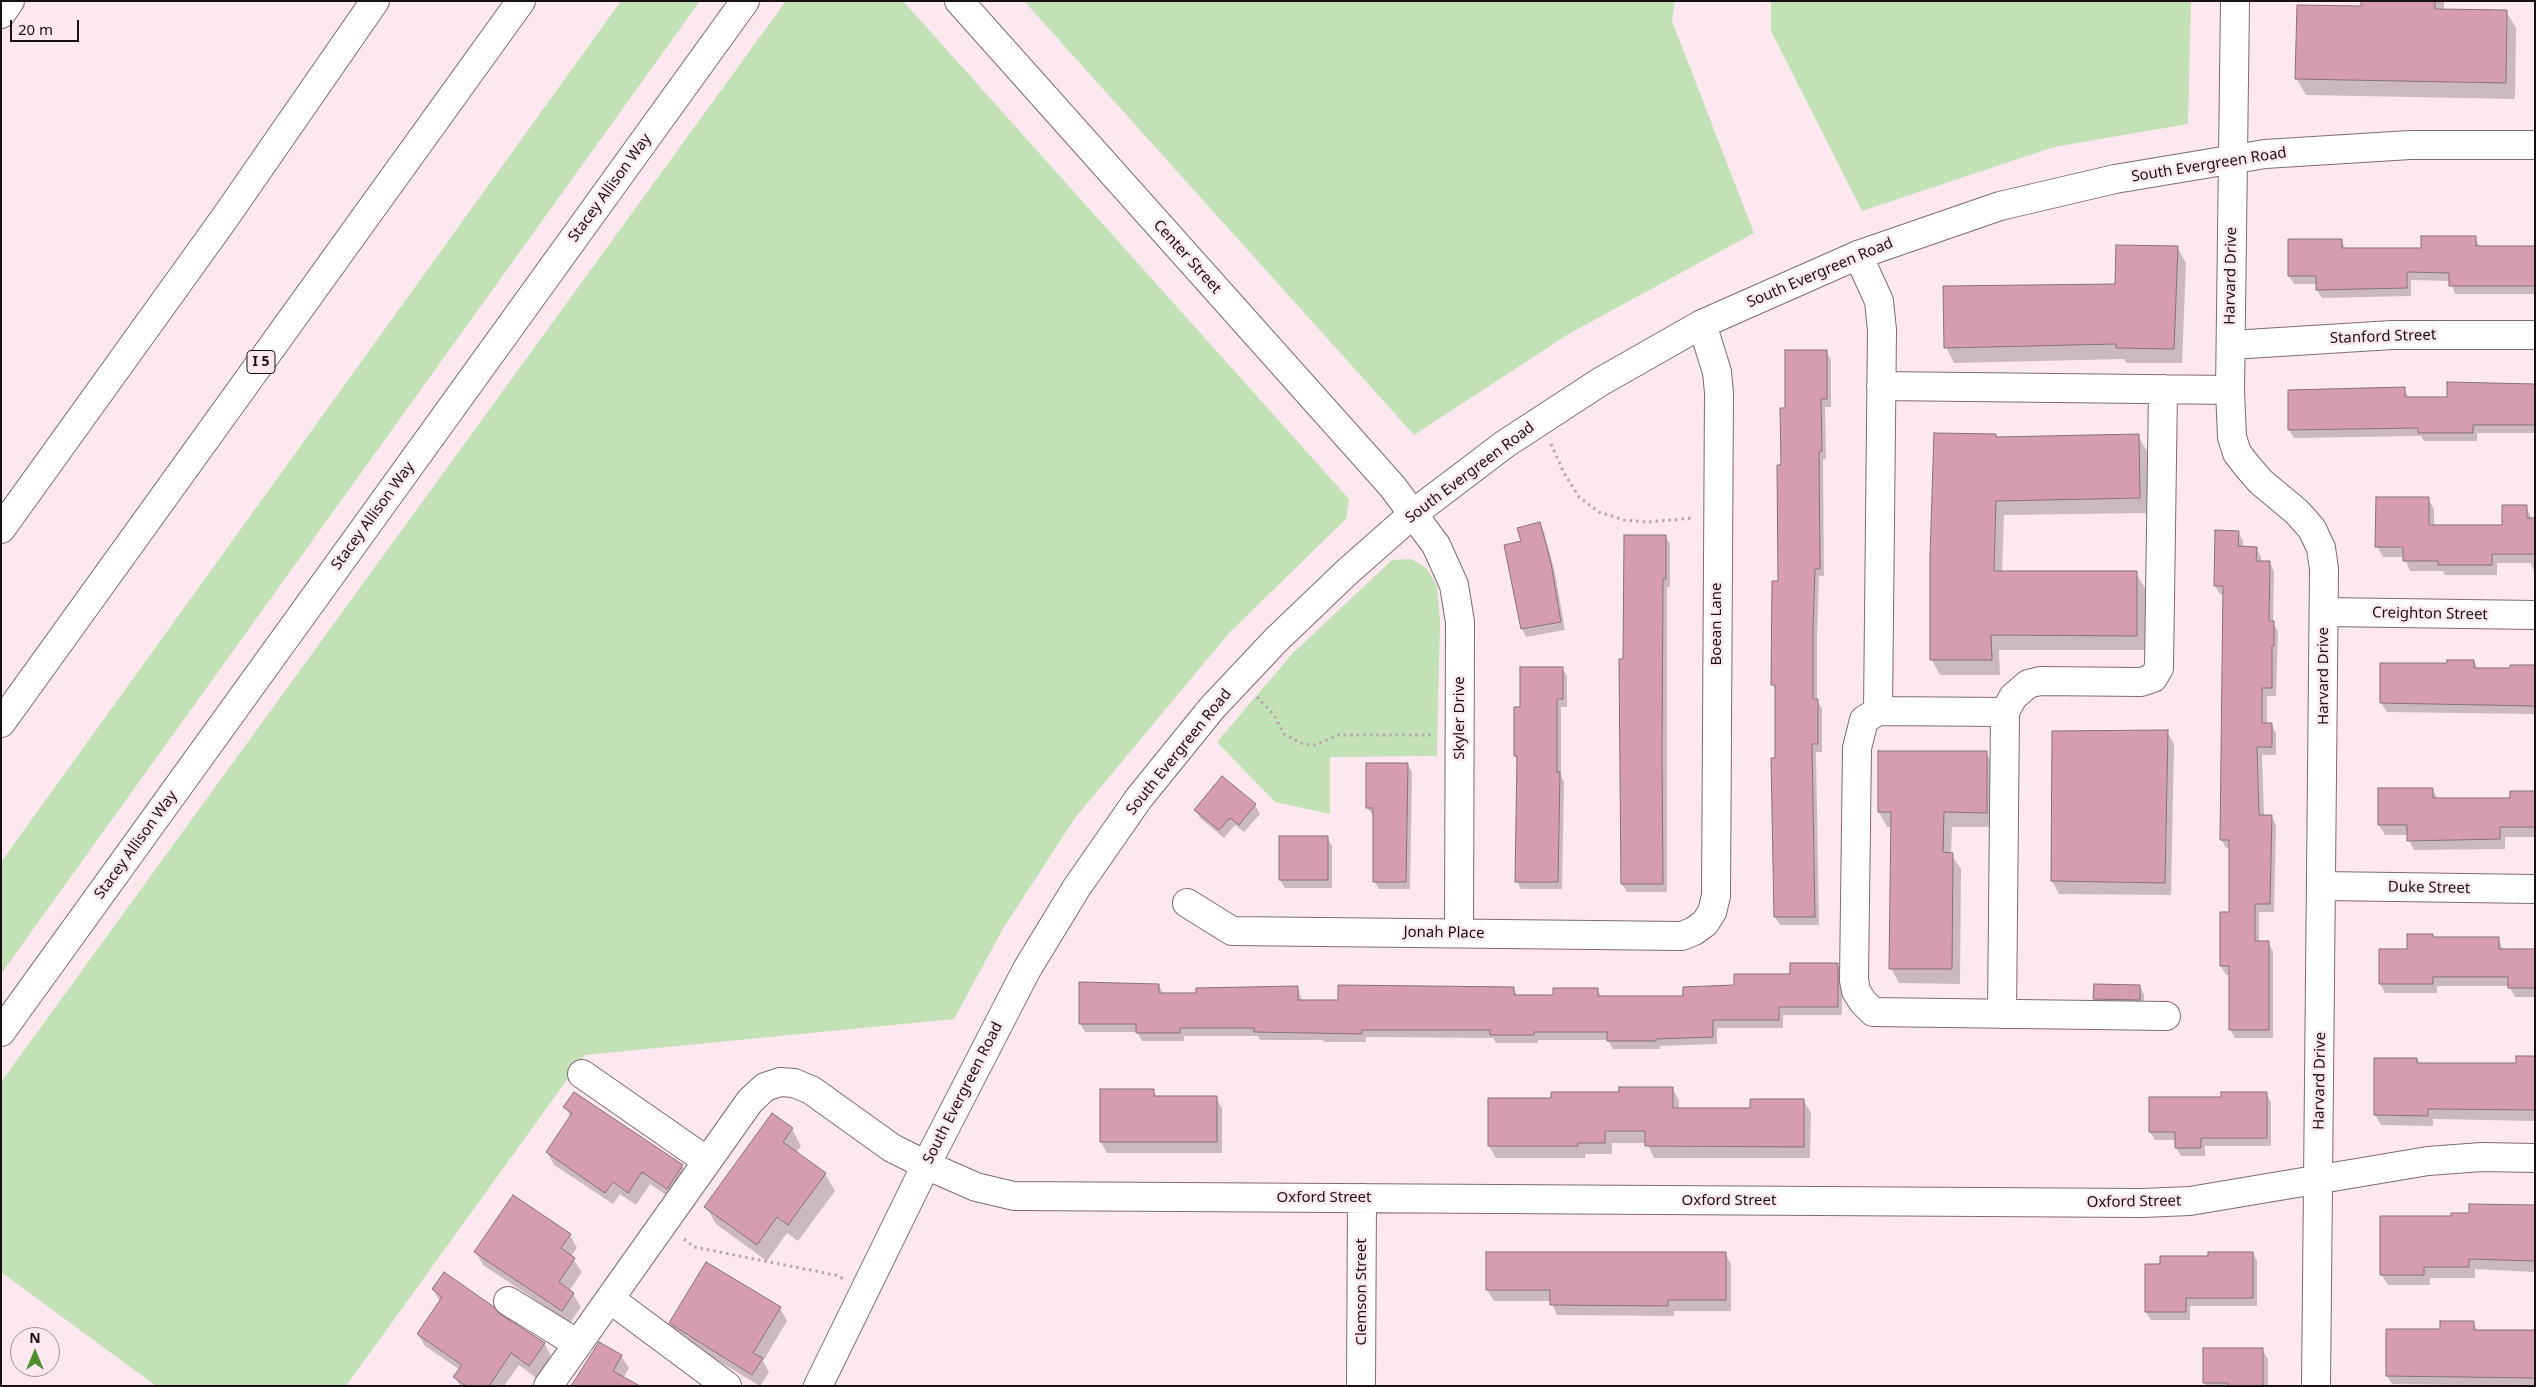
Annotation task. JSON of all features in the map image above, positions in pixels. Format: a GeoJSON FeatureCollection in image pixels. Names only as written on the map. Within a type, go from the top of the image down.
{"type":"FeatureCollection","features":[{"type":"Feature","properties":{"kind":"main road"},"geometry":{"type":"LineString","coordinates":[[1,14],[10,1]]}},
{"type":"Feature","properties":{"kind":"main road"},"geometry":{"type":"LineString","coordinates":[[1,529],[224,219],[375,1]]}},
{"type":"Feature","properties":{"kind":"main road","name":"I 5"},"geometry":{"type":"LineString","coordinates":[[1,723],[521,1]]}},
{"type":"Feature","properties":{"kind":"main road","name":"Stacey Allison Way"},"geometry":{"type":"LineString","coordinates":[[1,1032],[745,1]]}},
{"type":"Feature","properties":{"kind":"main road","name":"Center Street"},"geometry":{"type":"LineString","coordinates":[[959,1],[1414,514]]}},
{"type":"Feature","properties":{"kind":"main road","name":"Harvard Drive"},"geometry":{"type":"LineString","coordinates":[[2235,1],[2230,390],[2232,437],[2237,453],[2261,482],[2297,512],[2312,529],[2321,548],[2324,569],[2323,886],[2316,1386]]}},
{"type":"Feature","properties":{"kind":"main road","name":"South Evergreen Road"},"geometry":{"type":"LineString","coordinates":[[818,1386],[926,1165],[1027,969],[1077,887],[1145,791],[1212,708],[1276,640],[1347,572],[1414,514],[1505,444],[1600,382],[1702,324],[1858,255],[2000,206],[2115,179],[2233,158],[2410,145],[2535,145]]}},
{"type":"Feature","properties":{"kind":"main road"},"geometry":{"type":"LineString","coordinates":[[1858,255],[1879,301],[1882,330],[1878,711]]}},
{"type":"Feature","properties":{"kind":"main road","name":"Boean Lane"},"geometry":{"type":"LineString","coordinates":[[1702,324],[1718,372],[1716,896],[1712,912],[1705,923]]}},
{"type":"Feature","properties":{"kind":"main road","name":"Stanford Street"},"geometry":{"type":"LineString","coordinates":[[2231,345],[2392,335],[2535,335]]}},
{"type":"Feature","properties":{"kind":"main road"},"geometry":{"type":"LineString","coordinates":[[1881,386],[2230,390]]}},
{"type":"Feature","properties":{"kind":"main road"},"geometry":{"type":"LineString","coordinates":[[2002,1014],[2006,712],[2013,697],[2028,684],[2040,681],[2141,682],[2152,678],[2159,668],[2163,389]]}},
{"type":"Feature","properties":{"kind":"main road","name":"Skyler Drive"},"geometry":{"type":"LineString","coordinates":[[1414,514],[1436,546],[1454,585],[1460,622],[1459,933]]}},
{"type":"Feature","properties":{"kind":"main road","name":"Creighton Street"},"geometry":{"type":"LineString","coordinates":[[2325,612],[2535,615]]}},
{"type":"Feature","properties":{"kind":"main road"},"geometry":{"type":"LineString","coordinates":[[2006,712],[1878,711],[1864,720],[1857,748],[1854,980],[1856,991],[1873,1012],[2166,1016]]}},
{"type":"Feature","properties":{"kind":"main road","name":"Duke Street"},"geometry":{"type":"LineString","coordinates":[[2323,886],[2535,889]]}},
{"type":"Feature","properties":{"kind":"main road","name":"Jonah Place"},"geometry":{"type":"LineString","coordinates":[[1188,903],[1232,931],[1682,936],[1694,931],[1705,923]]}},
{"type":"Feature","properties":{"kind":"main road"},"geometry":{"type":"LineString","coordinates":[[582,1074],[707,1161]]}},
{"type":"Feature","properties":{"kind":"main road","name":"Oxford Street"},"geometry":{"type":"LineString","coordinates":[[548,1386],[750,1101],[765,1087],[780,1082],[794,1083],[811,1090],[892,1148],[926,1165],[976,1187],[1014,1196],[2190,1202],[2428,1161],[2482,1157],[2535,1158]]}},
{"type":"Feature","properties":{"kind":"main road","name":"Clemson Street"},"geometry":{"type":"LineString","coordinates":[[1361,1386],[1362,1198]]}},
{"type":"Feature","properties":{"kind":"main road"},"geometry":{"type":"LineString","coordinates":[[610,1299],[728,1386]]}},
{"type":"Feature","properties":{"kind":"main road"},"geometry":{"type":"LineString","coordinates":[[508,1300],[578,1344]]}},
{"type":"Feature","properties":{"kind":"path"},"geometry":{"type":"LineString","coordinates":[[1541,420],[1564,473],[1574,489],[1579,496],[1599,512],[1624,520],[1648,522],[1718,515]]}},
{"type":"Feature","properties":{"kind":"path"},"geometry":{"type":"LineString","coordinates":[[1241,677],[1274,716],[1284,734],[1303,744],[1315,745],[1339,735],[1460,735]]}},
{"type":"Feature","properties":{"kind":"path"},"geometry":{"type":"LineString","coordinates":[[664,1223],[694,1247],[835,1275],[865,1289]]}},
{"type":"Feature","properties":{"kind":"green space"},"geometry":{"type":"Polygon","coordinates":[[[621,1],[700,1],[1,974],[1,862],[621,1]]]}},
{"type":"Feature","properties":{"kind":"green space"},"geometry":{"type":"Polygon","coordinates":[[[786,1],[903,1],[1349,499],[1346,519],[1229,633],[1075,818],[1004,927],[954,1019],[585,1055],[346,1386],[156,1386],[1,1272],[1,1082],[786,1]]]}},
{"type":"Feature","properties":{"kind":"green space"},"geometry":{"type":"Polygon","coordinates":[[[1024,1],[1675,1],[1672,21],[1754,233],[1567,335],[1414,435],[1024,1]]]}},
{"type":"Feature","properties":{"kind":"green space"},"geometry":{"type":"Polygon","coordinates":[[[1771,1],[2191,1],[2188,124],[2054,147],[1862,211],[1771,31],[1771,1]]]}},
{"type":"Feature","properties":{"kind":"green space"},"geometry":{"type":"Polygon","coordinates":[[[1411,559],[1426,568],[1437,586],[1440,622],[1437,756],[1330,757],[1330,814],[1275,802],[1217,742],[1292,654],[1392,560],[1411,559]]]}},
{"type":"Feature","properties":{"kind":"building"},"geometry":{"type":"Polygon","coordinates":[[[2361,1],[2435,1],[2435,9],[2507,10],[2506,83],[2295,79],[2297,5],[2361,6],[2361,1]]]}},
{"type":"Feature","properties":{"kind":"building"},"geometry":{"type":"Polygon","coordinates":[[[2421,236],[2476,236],[2476,246],[2535,246],[2535,286],[2449,286],[2449,273],[2407,272],[2407,288],[2316,290],[2316,276],[2288,276],[2288,239],[2342,239],[2342,248],[2421,248],[2421,236]]]}},
{"type":"Feature","properties":{"kind":"building"},"geometry":{"type":"Polygon","coordinates":[[[2116,245],[2178,246],[2174,349],[2116,348],[2116,344],[1944,348],[1943,286],[2115,284],[2116,245]]]}},
{"type":"Feature","properties":{"kind":"building"},"geometry":{"type":"Polygon","coordinates":[[[1785,350],[1827,350],[1827,399],[1821,399],[1822,451],[1819,452],[1820,569],[1815,569],[1813,630],[1813,699],[1818,699],[1818,744],[1812,744],[1815,917],[1774,917],[1771,758],[1775,758],[1775,685],[1771,685],[1772,581],[1778,581],[1777,465],[1781,465],[1780,408],[1785,408],[1785,350]]]}},
{"type":"Feature","properties":{"kind":"building"},"geometry":{"type":"Polygon","coordinates":[[[2447,382],[2535,384],[2535,425],[2473,425],[2473,433],[2418,433],[2418,428],[2288,430],[2288,390],[2405,387],[2405,397],[2447,397],[2447,382]]]}},
{"type":"Feature","properties":{"kind":"building"},"geometry":{"type":"Polygon","coordinates":[[[1934,433],[1996,434],[1996,437],[2139,434],[2140,498],[1996,501],[1994,571],[2137,571],[2137,636],[1991,635],[1992,660],[1930,660],[1930,557],[1934,433]]]}},
{"type":"Feature","properties":{"kind":"building"},"geometry":{"type":"Polygon","coordinates":[[[2376,497],[2429,497],[2429,525],[2502,525],[2502,505],[2527,505],[2527,518],[2535,518],[2535,554],[2492,554],[2492,565],[2438,565],[2438,561],[2403,561],[2403,547],[2375,547],[2376,497]]]}},
{"type":"Feature","properties":{"kind":"building"},"geometry":{"type":"Polygon","coordinates":[[[1540,522],[1551,563],[1561,622],[1521,629],[1504,545],[1521,541],[1517,528],[1540,522]]]}},
{"type":"Feature","properties":{"kind":"building"},"geometry":{"type":"Polygon","coordinates":[[[2215,530],[2239,531],[2238,546],[2257,547],[2256,561],[2270,561],[2269,621],[2274,621],[2272,688],[2262,688],[2262,723],[2272,723],[2272,747],[2257,747],[2259,815],[2272,815],[2270,904],[2255,904],[2255,941],[2269,941],[2269,1030],[2229,1030],[2229,966],[2220,966],[2220,912],[2229,912],[2229,840],[2220,840],[2223,586],[2214,586],[2215,530]]]}},
{"type":"Feature","properties":{"kind":"building"},"geometry":{"type":"Polygon","coordinates":[[[1624,535],[1666,535],[1666,579],[1663,579],[1663,884],[1621,884],[1619,659],[1623,659],[1624,535]]]}},
{"type":"Feature","properties":{"kind":"building"},"geometry":{"type":"Polygon","coordinates":[[[2447,660],[2474,660],[2474,668],[2510,668],[2510,665],[2535,665],[2535,706],[2380,703],[2380,663],[2447,663],[2447,660]]]}},
{"type":"Feature","properties":{"kind":"building"},"geometry":{"type":"Polygon","coordinates":[[[1520,667],[1563,667],[1563,699],[1557,699],[1557,772],[1560,772],[1558,882],[1515,882],[1517,756],[1514,756],[1514,707],[1520,707],[1520,667]]]}},
{"type":"Feature","properties":{"kind":"building"},"geometry":{"type":"Polygon","coordinates":[[[2168,730],[2165,883],[2051,881],[2052,731],[2168,730]]]}},
{"type":"Feature","properties":{"kind":"building"},"geometry":{"type":"Polygon","coordinates":[[[1878,751],[1987,751],[1987,813],[1944,812],[1943,852],[1953,853],[1952,969],[1889,969],[1891,812],[1878,812],[1878,751]]]}},
{"type":"Feature","properties":{"kind":"building"},"geometry":{"type":"Polygon","coordinates":[[[1366,763],[1408,763],[1406,882],[1373,882],[1373,808],[1366,808],[1366,763]]]}},
{"type":"Feature","properties":{"kind":"building"},"geometry":{"type":"Polygon","coordinates":[[[1222,776],[1256,804],[1239,825],[1230,818],[1219,830],[1194,810],[1222,776]]]}},
{"type":"Feature","properties":{"kind":"building"},"geometry":{"type":"Polygon","coordinates":[[[2378,788],[2433,788],[2433,798],[2510,798],[2510,791],[2535,791],[2535,827],[2500,827],[2500,839],[2407,841],[2407,825],[2378,825],[2378,788]]]}},
{"type":"Feature","properties":{"kind":"building"},"geometry":{"type":"Polygon","coordinates":[[[1279,836],[1328,836],[1328,880],[1279,880],[1279,836]]]}},
{"type":"Feature","properties":{"kind":"building"},"geometry":{"type":"Polygon","coordinates":[[[2407,934],[2433,934],[2433,937],[2499,937],[2499,949],[2535,949],[2535,988],[2508,988],[2508,977],[2433,977],[2433,984],[2379,984],[2379,949],[2407,949],[2407,934]]]}},
{"type":"Feature","properties":{"kind":"building"},"geometry":{"type":"Polygon","coordinates":[[[1790,963],[1838,963],[1838,1007],[1779,1007],[1779,1020],[1713,1020],[1713,1037],[1656,1039],[1656,1041],[1607,1041],[1607,1032],[1534,1032],[1534,1035],[1490,1035],[1490,1030],[1362,1030],[1362,1034],[1254,1032],[1254,1028],[1180,1028],[1180,1033],[1136,1033],[1136,1024],[1079,1024],[1079,982],[1159,984],[1159,993],[1196,993],[1196,988],[1298,986],[1298,1000],[1338,1000],[1338,985],[1514,987],[1514,995],[1553,995],[1553,988],[1598,988],[1598,996],[1683,996],[1683,987],[1734,985],[1734,974],[1790,974],[1790,963]]]}},
{"type":"Feature","properties":{"kind":"building"},"geometry":{"type":"Polygon","coordinates":[[[2094,984],[2140,985],[2140,1000],[2093,999],[2094,984]]]}},
{"type":"Feature","properties":{"kind":"building"},"geometry":{"type":"Polygon","coordinates":[[[2516,1056],[2535,1056],[2535,1110],[2428,1109],[2428,1116],[2374,1115],[2374,1058],[2417,1058],[2417,1063],[2516,1063],[2516,1056]]]}},
{"type":"Feature","properties":{"kind":"building"},"geometry":{"type":"Polygon","coordinates":[[[1619,1087],[1673,1087],[1673,1108],[1750,1108],[1750,1099],[1804,1099],[1804,1147],[1645,1146],[1645,1131],[1605,1131],[1605,1143],[1578,1143],[1578,1146],[1488,1146],[1488,1098],[1551,1098],[1551,1092],[1619,1092],[1619,1087]]]}},
{"type":"Feature","properties":{"kind":"building"},"geometry":{"type":"Polygon","coordinates":[[[1100,1089],[1154,1089],[1154,1096],[1217,1096],[1217,1142],[1100,1142],[1100,1089]]]}},
{"type":"Feature","properties":{"kind":"building"},"geometry":{"type":"Polygon","coordinates":[[[574,1092],[683,1165],[667,1189],[642,1172],[628,1193],[613,1182],[605,1193],[546,1152],[572,1113],[563,1107],[574,1092]]]}},
{"type":"Feature","properties":{"kind":"building"},"geometry":{"type":"Polygon","coordinates":[[[2221,1092],[2267,1092],[2267,1138],[2201,1138],[2201,1148],[2175,1148],[2175,1132],[2149,1132],[2149,1097],[2221,1097],[2221,1092]]]}},
{"type":"Feature","properties":{"kind":"building"},"geometry":{"type":"Polygon","coordinates":[[[772,1113],[793,1128],[783,1142],[826,1173],[788,1225],[777,1217],[757,1245],[704,1207],[772,1113]]]}},
{"type":"Feature","properties":{"kind":"building"},"geometry":{"type":"Polygon","coordinates":[[[513,1195],[571,1234],[561,1248],[575,1258],[559,1282],[574,1293],[562,1311],[474,1252],[513,1195]]]}},
{"type":"Feature","properties":{"kind":"building"},"geometry":{"type":"Polygon","coordinates":[[[2469,1204],[2535,1205],[2535,1261],[2469,1259],[2469,1267],[2424,1267],[2424,1275],[2380,1275],[2380,1216],[2451,1216],[2451,1213],[2469,1213],[2469,1204]]]}},
{"type":"Feature","properties":{"kind":"building"},"geometry":{"type":"Polygon","coordinates":[[[1486,1252],[1726,1252],[1726,1300],[1668,1300],[1668,1306],[1550,1305],[1550,1290],[1486,1290],[1486,1252]]]}},
{"type":"Feature","properties":{"kind":"building"},"geometry":{"type":"Polygon","coordinates":[[[2208,1252],[2253,1252],[2253,1298],[2186,1298],[2186,1312],[2145,1312],[2145,1264],[2160,1264],[2160,1256],[2208,1256],[2208,1252]]]}},
{"type":"Feature","properties":{"kind":"building"},"geometry":{"type":"Polygon","coordinates":[[[706,1262],[781,1307],[753,1353],[763,1358],[752,1375],[669,1323],[706,1262]]]}},
{"type":"Feature","properties":{"kind":"building"},"geometry":{"type":"Polygon","coordinates":[[[444,1272],[494,1307],[500,1314],[545,1343],[529,1366],[511,1353],[489,1386],[466,1386],[453,1377],[462,1365],[417,1334],[442,1297],[432,1289],[444,1272]]]}},
{"type":"Feature","properties":{"kind":"building"},"geometry":{"type":"Polygon","coordinates":[[[2440,1321],[2474,1321],[2474,1330],[2535,1330],[2535,1378],[2386,1376],[2386,1329],[2440,1329],[2440,1321]]]}},
{"type":"Feature","properties":{"kind":"building"},"geometry":{"type":"Polygon","coordinates":[[[599,1342],[622,1355],[613,1371],[640,1386],[571,1386],[599,1342]]]}},
{"type":"Feature","properties":{"kind":"building"},"geometry":{"type":"Polygon","coordinates":[[[2203,1348],[2263,1348],[2263,1386],[2228,1386],[2228,1383],[2203,1383],[2203,1348]]]}}]}
